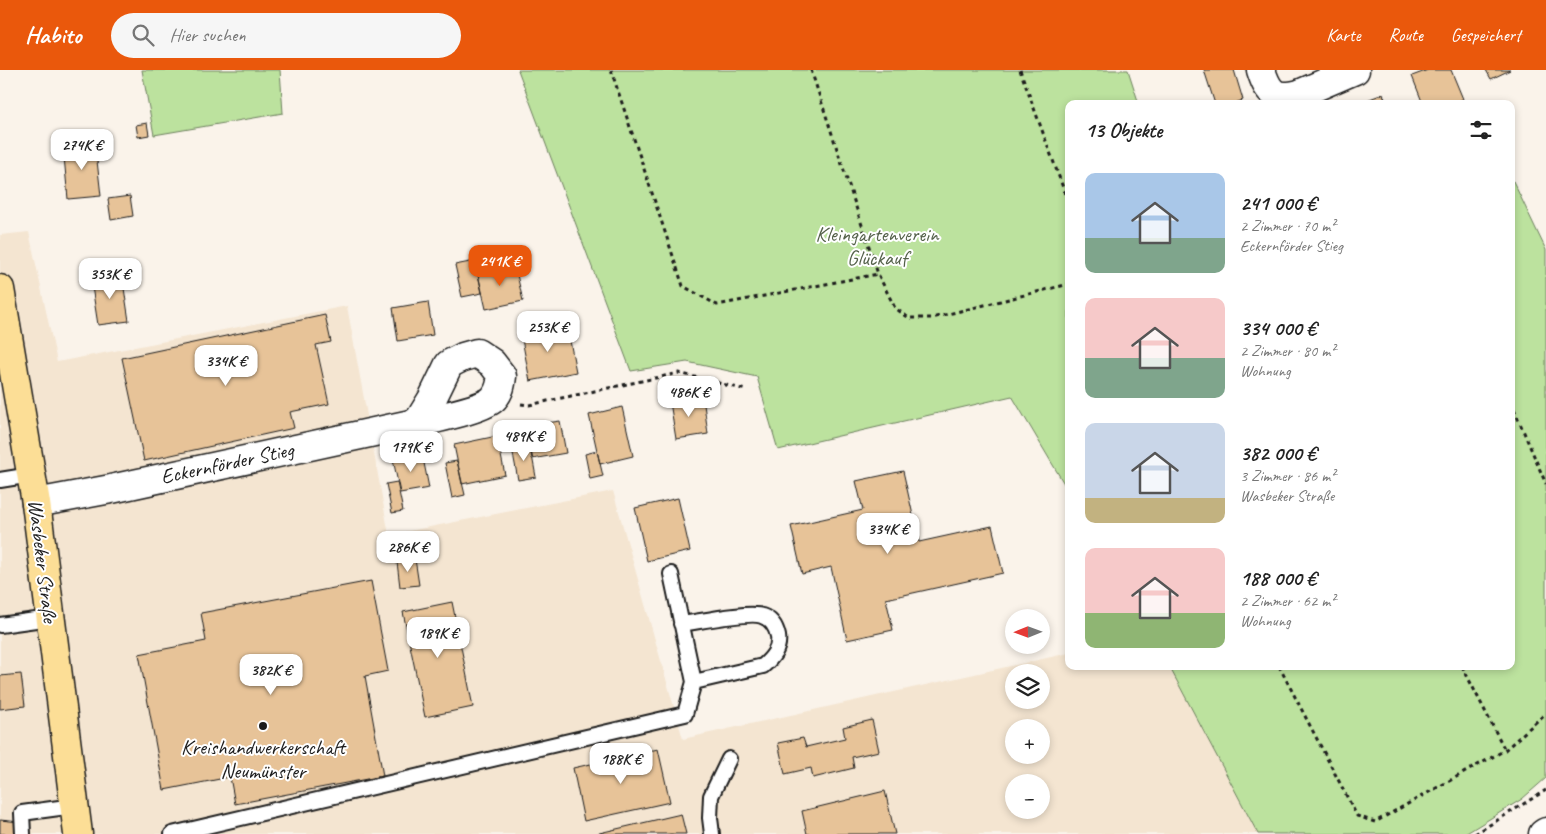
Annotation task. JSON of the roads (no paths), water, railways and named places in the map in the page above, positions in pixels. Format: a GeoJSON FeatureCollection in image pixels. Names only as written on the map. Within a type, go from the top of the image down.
{"type":"FeatureCollection","features":[{"type":"Feature","properties":{"kind":"main road","name":"Wasbeker Straße"},"geometry":{"type":"LineString","coordinates":[[1,297],[36,503],[78,834]]}},
{"type":"Feature","properties":{"kind":"street"},"geometry":{"type":"LineString","coordinates":[[1261,70],[1265,84],[1271,92],[1280,96],[1289,96],[1299,94],[1354,70]]}},
{"type":"Feature","properties":{"kind":"street","name":"Eckernförder Stieg"},"geometry":{"type":"LineString","coordinates":[[36,503],[112,489],[418,422],[474,408],[493,400],[501,388],[502,376],[492,362],[477,353],[449,364],[432,399],[418,422]]}},
{"type":"Feature","properties":{"kind":"lane"},"geometry":{"type":"LineString","coordinates":[[0,480],[31,475]]}},
{"type":"Feature","properties":{"kind":"lane"},"geometry":{"type":"LineString","coordinates":[[172,834],[685,714],[694,682],[671,574]]}},
{"type":"Feature","properties":{"kind":"lane"},"geometry":{"type":"LineString","coordinates":[[681,624],[761,615],[773,623],[778,635],[778,645],[772,658],[763,666],[694,682]]}},
{"type":"Feature","properties":{"kind":"lane"},"geometry":{"type":"LineString","coordinates":[[0,625],[50,618]]}},
{"type":"Feature","properties":{"kind":"lane"},"geometry":{"type":"LineString","coordinates":[[712,834],[710,818],[711,796],[729,759]]}},
{"type":"Feature","properties":{"kind":"lane"},"geometry":{"type":"LineString","coordinates":[[23,834],[22,813],[74,806]]}},
{"type":"Feature","properties":{"kind":"place","name":"Kreishandwerkerschaft Neumünster"},"geometry":{"type":"Point","coordinates":[263,726]}},
{"type":"Feature","properties":{"kind":"park label","name":"Kleingartenverein Glückauf"},"geometry":{"type":"Point","coordinates":[877,246]}}]}
